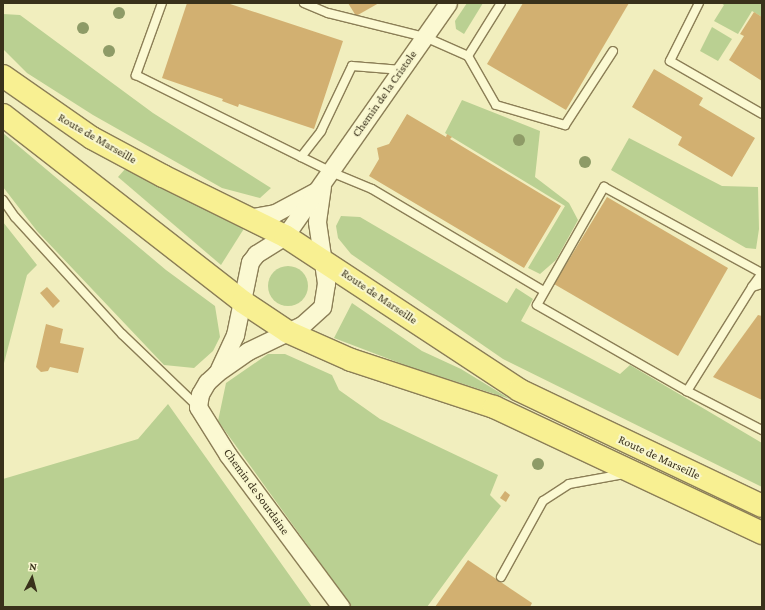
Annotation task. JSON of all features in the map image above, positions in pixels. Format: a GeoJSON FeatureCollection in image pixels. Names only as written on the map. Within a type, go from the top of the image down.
{"type":"FeatureCollection","features":[{"type":"Feature","properties":{"kind":"main road","name":"Route de Marseille"},"geometry":{"type":"LineString","coordinates":[[3,76],[92,138],[247,218],[286,236],[519,390],[762,506]]}},
{"type":"Feature","properties":{"kind":"main road","name":"Route de Marseille"},"geometry":{"type":"LineString","coordinates":[[3,115],[243,302],[288,332],[351,360],[494,407],[762,533]]}},
{"type":"Feature","properties":{"kind":"street","name":"Chemin de la Cristole"},"geometry":{"type":"LineString","coordinates":[[286,236],[448,3]]}},
{"type":"Feature","properties":{"kind":"street"},"geometry":{"type":"LineString","coordinates":[[247,218],[275,213],[307,197],[327,179]]}},
{"type":"Feature","properties":{"kind":"street"},"geometry":{"type":"LineString","coordinates":[[198,407],[200,394],[207,382],[217,373],[248,351],[288,332],[316,315],[322,307],[326,283],[324,260],[317,222],[327,179]]}},
{"type":"Feature","properties":{"kind":"street"},"geometry":{"type":"LineString","coordinates":[[217,373],[235,335],[250,262],[256,254],[286,236]]}},
{"type":"Feature","properties":{"kind":"street","name":"Chemin de Sourdaine"},"geometry":{"type":"LineString","coordinates":[[198,407],[228,455],[341,607]]}},
{"type":"Feature","properties":{"kind":"lane"},"geometry":{"type":"LineString","coordinates":[[162,3],[136,75],[301,157],[327,179],[372,189],[544,291]]}},
{"type":"Feature","properties":{"kind":"lane"},"geometry":{"type":"LineString","coordinates":[[304,3],[328,13],[425,37],[468,56],[496,105],[565,125],[613,51]]}},
{"type":"Feature","properties":{"kind":"lane"},"geometry":{"type":"LineString","coordinates":[[468,56],[501,3]]}},
{"type":"Feature","properties":{"kind":"lane"},"geometry":{"type":"LineString","coordinates":[[699,3],[670,61],[762,114]]}},
{"type":"Feature","properties":{"kind":"lane"},"geometry":{"type":"LineString","coordinates":[[301,157],[321,131],[352,66],[402,70]]}},
{"type":"Feature","properties":{"kind":"lane"},"geometry":{"type":"LineString","coordinates":[[688,391],[762,273],[604,187],[537,304],[688,391],[762,430]]}},
{"type":"Feature","properties":{"kind":"lane"},"geometry":{"type":"LineString","coordinates":[[3,200],[15,218],[122,334],[198,407]]}},
{"type":"Feature","properties":{"kind":"lane"},"geometry":{"type":"LineString","coordinates":[[752,287],[762,284]]}},
{"type":"Feature","properties":{"kind":"lane"},"geometry":{"type":"LineString","coordinates":[[501,577],[543,501],[568,484],[634,472]]}},
{"type":"Feature","properties":{"kind":"green space"},"geometry":{"type":"Polygon","coordinates":[[[467,3],[483,3],[464,34],[456,29],[455,21],[467,3]]]}},
{"type":"Feature","properties":{"kind":"green space"},"geometry":{"type":"Polygon","coordinates":[[[721,3],[762,3],[762,17],[752,11],[738,34],[714,21],[724,5],[721,3]]]}},
{"type":"Feature","properties":{"kind":"green space"},"geometry":{"type":"Polygon","coordinates":[[[3,14],[20,15],[153,113],[271,188],[260,198],[222,188],[93,115],[27,73],[3,49],[3,14]]]}},
{"type":"Feature","properties":{"kind":"green space"},"geometry":{"type":"Polygon","coordinates":[[[712,27],[732,39],[718,61],[700,51],[712,27]]]}},
{"type":"Feature","properties":{"kind":"green space"},"geometry":{"type":"Polygon","coordinates":[[[462,100],[540,131],[535,177],[569,203],[578,220],[556,260],[540,274],[528,268],[565,206],[445,133],[462,100]]]}},
{"type":"Feature","properties":{"kind":"green space"},"geometry":{"type":"Polygon","coordinates":[[[3,133],[166,270],[215,306],[220,337],[213,351],[194,368],[164,365],[37,231],[3,187],[3,133]]]}},
{"type":"Feature","properties":{"kind":"green space"},"geometry":{"type":"Polygon","coordinates":[[[629,138],[722,186],[758,187],[759,229],[756,249],[746,248],[611,170],[629,138]]]}},
{"type":"Feature","properties":{"kind":"green space"},"geometry":{"type":"Polygon","coordinates":[[[126,168],[245,227],[221,265],[118,177],[126,168]]]}},
{"type":"Feature","properties":{"kind":"green space"},"geometry":{"type":"Polygon","coordinates":[[[341,216],[360,217],[507,303],[516,288],[533,299],[521,321],[620,374],[630,365],[762,443],[762,487],[503,359],[351,254],[338,238],[336,226],[341,216]]]}},
{"type":"Feature","properties":{"kind":"green space"},"geometry":{"type":"Polygon","coordinates":[[[3,222],[37,265],[27,275],[3,367],[3,222]]]}},
{"type":"Feature","properties":{"kind":"green space"},"geometry":{"type":"Polygon","coordinates":[[[292,266],[299,269],[305,275],[308,286],[307,294],[299,303],[292,306],[284,306],[277,303],[269,294],[268,282],[271,275],[280,267],[292,266]]]}},
{"type":"Feature","properties":{"kind":"green space"},"geometry":{"type":"Polygon","coordinates":[[[352,303],[422,351],[461,369],[510,399],[410,367],[334,338],[352,303]]]}},
{"type":"Feature","properties":{"kind":"green space"},"geometry":{"type":"Polygon","coordinates":[[[268,354],[285,354],[332,375],[339,390],[380,419],[498,475],[490,495],[501,506],[427,607],[352,607],[218,421],[226,383],[268,354]]]}},
{"type":"Feature","properties":{"kind":"green space"},"geometry":{"type":"Polygon","coordinates":[[[168,404],[312,607],[3,607],[3,479],[138,439],[168,404]]]}},
{"type":"Feature","properties":{"kind":"building"},"geometry":{"type":"Polygon","coordinates":[[[187,3],[227,3],[343,41],[314,129],[239,104],[238,107],[222,101],[223,99],[162,78],[187,3]]]}},
{"type":"Feature","properties":{"kind":"building"},"geometry":{"type":"Polygon","coordinates":[[[348,3],[379,3],[356,16],[348,3]]]}},
{"type":"Feature","properties":{"kind":"building"},"geometry":{"type":"Polygon","coordinates":[[[523,3],[629,3],[566,110],[487,64],[523,3]]]}},
{"type":"Feature","properties":{"kind":"building"},"geometry":{"type":"Polygon","coordinates":[[[754,12],[762,17],[762,81],[729,60],[744,36],[740,34],[754,12]]]}},
{"type":"Feature","properties":{"kind":"building"},"geometry":{"type":"Polygon","coordinates":[[[654,69],[703,98],[699,105],[755,138],[732,177],[678,145],[682,137],[632,107],[654,69]]]}},
{"type":"Feature","properties":{"kind":"building"},"geometry":{"type":"Polygon","coordinates":[[[407,114],[446,137],[447,134],[452,137],[450,139],[561,206],[524,268],[369,176],[379,159],[377,148],[389,144],[407,114]]]}},
{"type":"Feature","properties":{"kind":"building"},"geometry":{"type":"Polygon","coordinates":[[[607,197],[728,268],[678,356],[554,284],[607,197]]]}},
{"type":"Feature","properties":{"kind":"building"},"geometry":{"type":"Polygon","coordinates":[[[47,287],[60,301],[53,308],[40,293],[47,287]]]}},
{"type":"Feature","properties":{"kind":"building"},"geometry":{"type":"Polygon","coordinates":[[[758,315],[762,316],[762,400],[713,377],[758,315]]]}},
{"type":"Feature","properties":{"kind":"building"},"geometry":{"type":"Polygon","coordinates":[[[46,324],[63,329],[60,343],[84,348],[78,373],[50,367],[48,371],[41,372],[36,367],[46,324]]]}},
{"type":"Feature","properties":{"kind":"building"},"geometry":{"type":"Polygon","coordinates":[[[505,491],[510,495],[506,502],[500,498],[505,491]]]}},
{"type":"Feature","properties":{"kind":"building"},"geometry":{"type":"Polygon","coordinates":[[[468,560],[532,603],[530,607],[435,607],[468,560]]]}}]}
